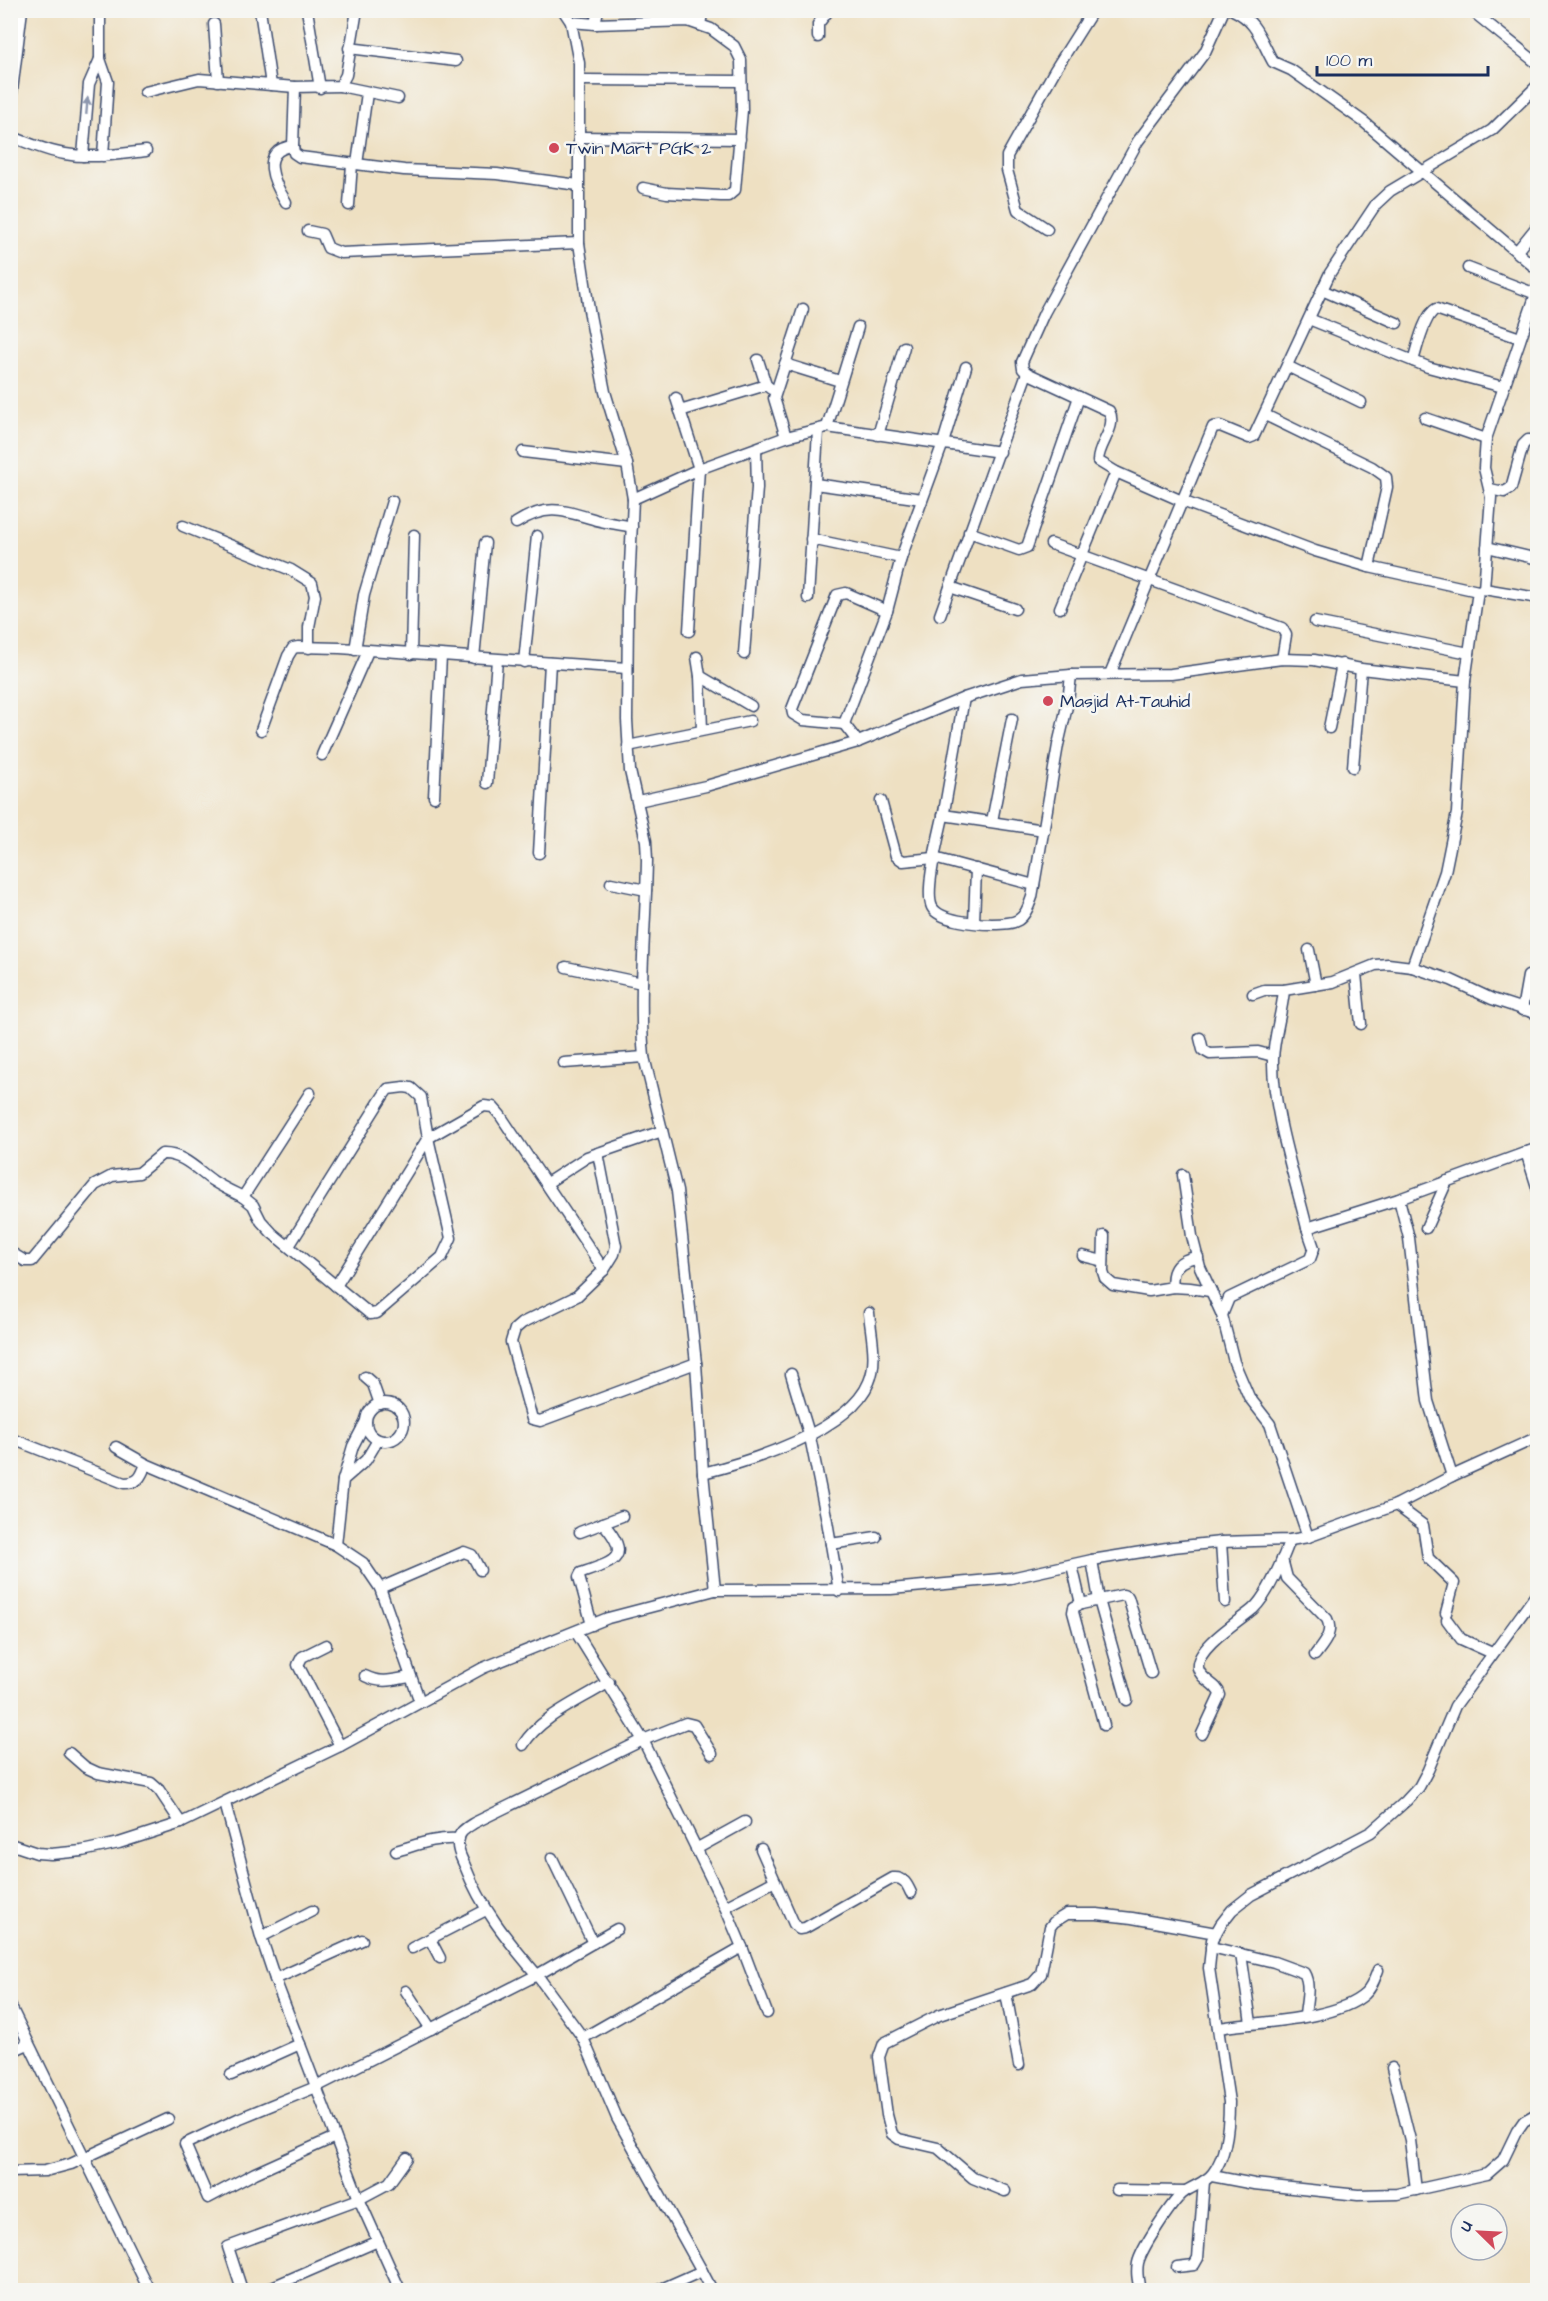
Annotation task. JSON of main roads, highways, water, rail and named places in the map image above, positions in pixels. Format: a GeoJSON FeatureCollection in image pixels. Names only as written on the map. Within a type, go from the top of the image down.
{"type":"FeatureCollection","features":[{"type":"Feature","properties":{"kind":"place","name":"Twin Mart PGK 2"},"geometry":{"type":"Point","coordinates":[554,148]}},
{"type":"Feature","properties":{"kind":"place","name":"Masjid At-Tauhid"},"geometry":{"type":"Point","coordinates":[1048,701]}}]}
